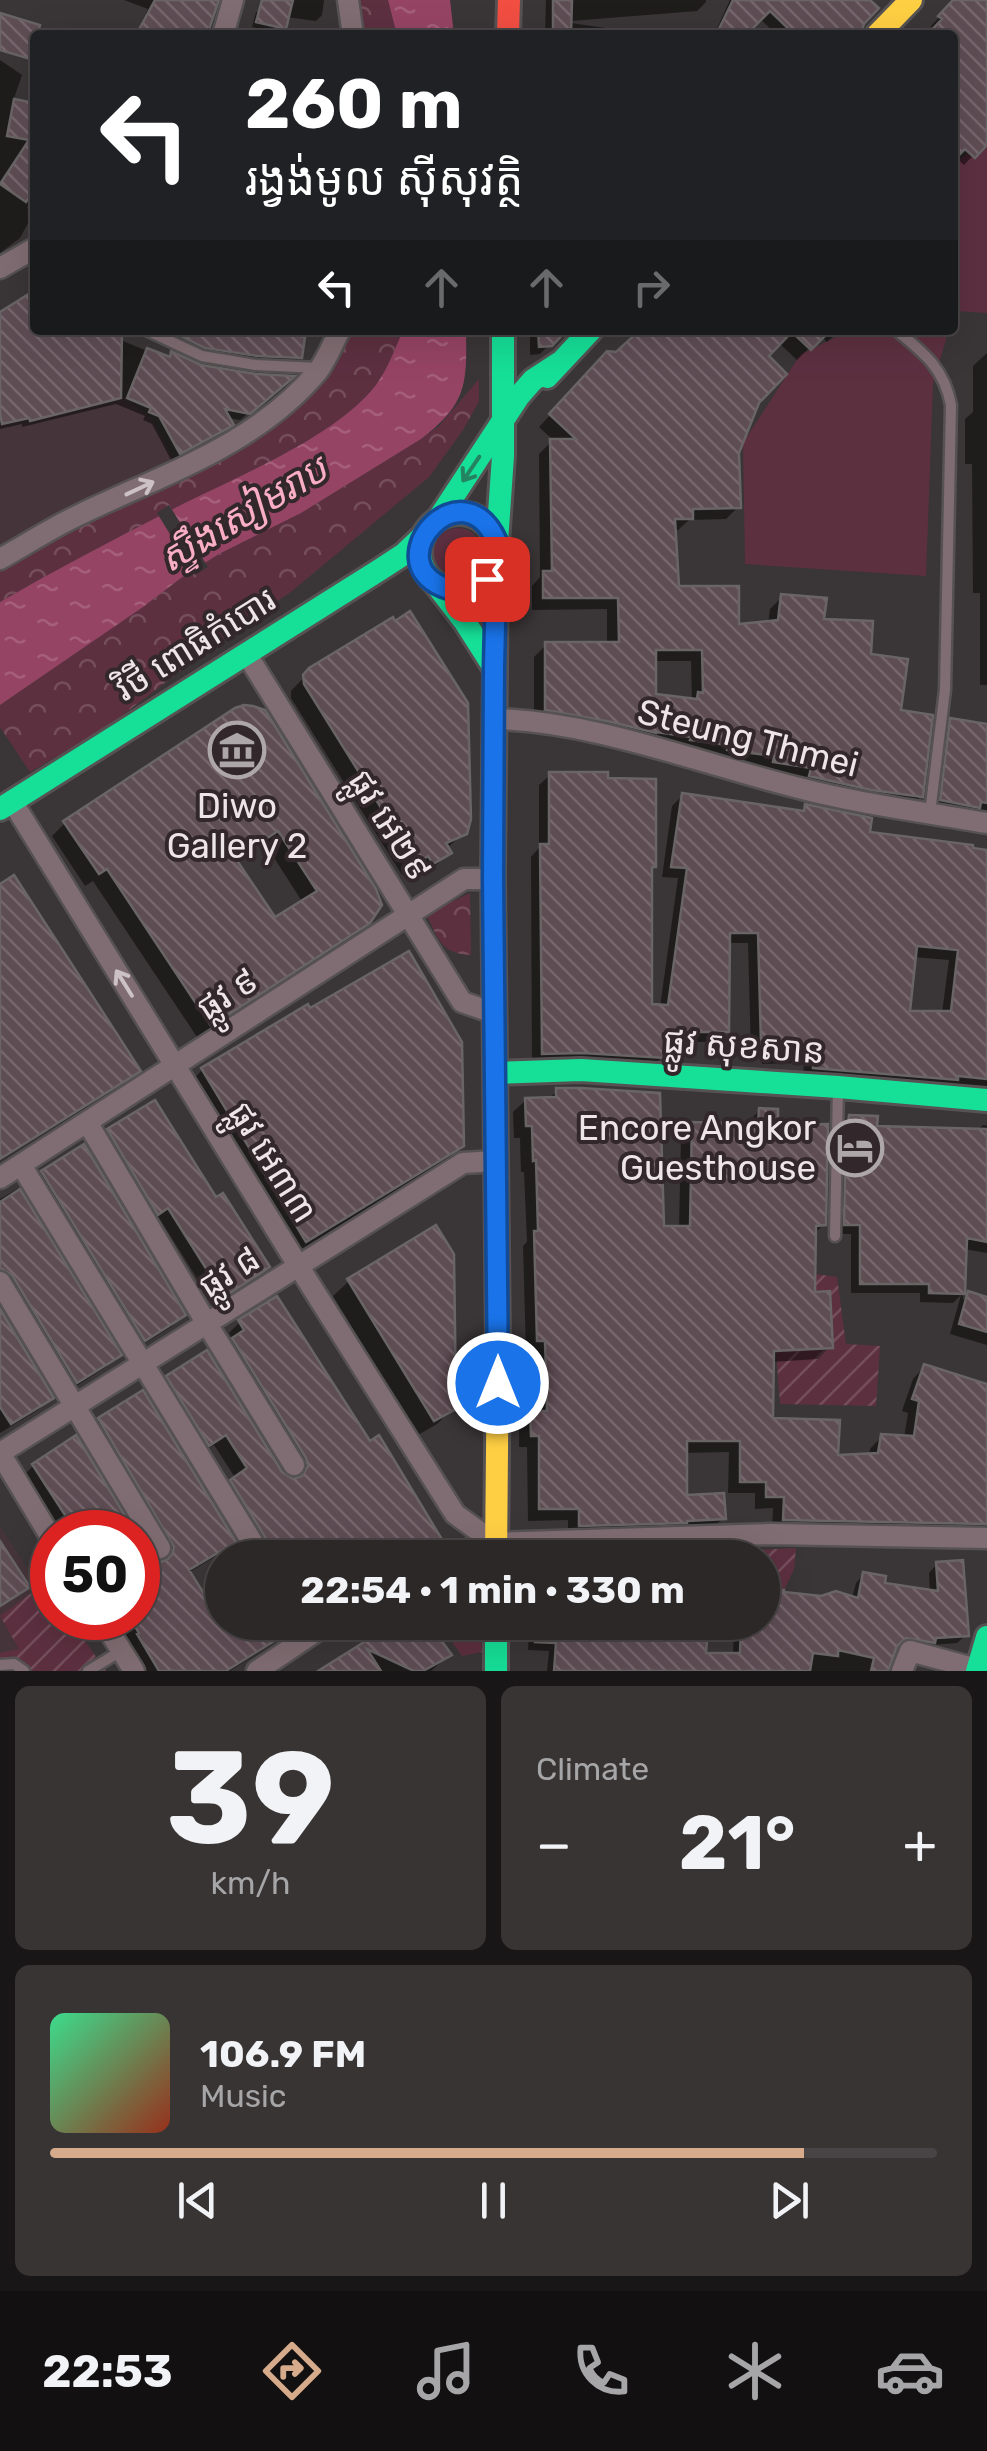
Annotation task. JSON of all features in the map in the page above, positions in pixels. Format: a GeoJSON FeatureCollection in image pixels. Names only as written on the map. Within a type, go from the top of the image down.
{"type":"FeatureCollection","features":[{"type":"Feature","properties":{"kind":"main road"},"geometry":{"type":"LineString","coordinates":[[508,30],[509,0]]}},
{"type":"Feature","properties":{"kind":"main road"},"geometry":{"type":"LineString","coordinates":[[882,30],[911,0]]}},
{"type":"Feature","properties":{"kind":"main road"},"geometry":{"type":"LineString","coordinates":[[496,1540],[494,666],[504,420],[503,335]]}},
{"type":"Feature","properties":{"kind":"main road"},"geometry":{"type":"LineString","coordinates":[[503,456],[529,402],[585,335]]}},
{"type":"Feature","properties":{"kind":"main road","name":"វិថី ពោធិកំបោរ"},"geometry":{"type":"LineString","coordinates":[[6,805],[404,554],[431,527],[519,396],[533,380],[559,362]]}},
{"type":"Feature","properties":{"kind":"main road"},"geometry":{"type":"LineString","coordinates":[[503,365],[514,380],[533,380]]}},
{"type":"Feature","properties":{"kind":"main road"},"geometry":{"type":"LineString","coordinates":[[381,569],[396,569],[433,581],[448,590],[476,587],[487,579],[496,554],[492,532],[484,522],[463,513],[451,514],[431,527],[420,558],[424,569],[433,581],[465,622],[494,666]]}},
{"type":"Feature","properties":{"kind":"main road","name":"ផ្លូវ សុខសាន"},"geometry":{"type":"LineString","coordinates":[[496,1073],[580,1070],[987,1100]]}},
{"type":"Feature","properties":{"kind":"main road"},"geometry":{"type":"LineString","coordinates":[[977,1670],[987,1638]]}},
{"type":"Feature","properties":{"kind":"main road"},"geometry":{"type":"LineString","coordinates":[[496,1640],[496,1671]]}},
{"type":"Feature","properties":{"kind":"street"},"geometry":{"type":"LineString","coordinates":[[224,30],[233,0]]}},
{"type":"Feature","properties":{"kind":"street"},"geometry":{"type":"LineString","coordinates":[[348,0],[352,30]]}},
{"type":"Feature","properties":{"kind":"street"},"geometry":{"type":"LineString","coordinates":[[0,268],[30,251]]}},
{"type":"Feature","properties":{"kind":"street"},"geometry":{"type":"LineString","coordinates":[[0,559],[78,515],[247,434],[279,411],[320,368],[337,335]]}},
{"type":"Feature","properties":{"kind":"street","name":"ផ្លូវ អេ២៩"},"geometry":{"type":"LineString","coordinates":[[246,653],[462,1002],[494,1013]]}},
{"type":"Feature","properties":{"kind":"street","name":"Steung Thmei"},"geometry":{"type":"LineString","coordinates":[[494,719],[526,720],[609,736],[802,789],[987,823]]}},
{"type":"Feature","properties":{"kind":"street","name":"ផ្លូវ អេ៣៣"},"geometry":{"type":"LineString","coordinates":[[6,805],[175,1066],[455,1514],[485,1540]]}},
{"type":"Feature","properties":{"kind":"street","name":"ផ្លូវ ៩"},"geometry":{"type":"LineString","coordinates":[[0,1178],[464,879],[493,878]]}},
{"type":"Feature","properties":{"kind":"street"},"geometry":{"type":"LineString","coordinates":[[88,1122],[294,1465]]}},
{"type":"Feature","properties":{"kind":"street","name":"ផ្លូវ ៨"},"geometry":{"type":"LineString","coordinates":[[3,1466],[75,1406],[463,1163],[496,1161]]}},
{"type":"Feature","properties":{"kind":"street"},"geometry":{"type":"LineString","coordinates":[[21,1165],[251,1540]]}},
{"type":"Feature","properties":{"kind":"street"},"geometry":{"type":"LineString","coordinates":[[0,1282],[137,1510]]}},
{"type":"Feature","properties":{"kind":"street"},"geometry":{"type":"LineString","coordinates":[[3,1466],[33,1510]]}},
{"type":"Feature","properties":{"kind":"street"},"geometry":{"type":"LineString","coordinates":[[668,1540],[772,1534],[987,1538]]}},
{"type":"Feature","properties":{"kind":"street"},"geometry":{"type":"LineString","coordinates":[[115,1640],[134,1671]]}},
{"type":"Feature","properties":{"kind":"street"},"geometry":{"type":"LineString","coordinates":[[258,1671],[293,1640]]}},
{"type":"Feature","properties":{"kind":"street"},"geometry":{"type":"LineString","coordinates":[[902,1671],[910,1652],[977,1670]]}},
{"type":"Feature","properties":{"kind":"lane"},"geometry":{"type":"LineString","coordinates":[[157,335],[202,356],[256,366],[320,368]]}},
{"type":"Feature","properties":{"kind":"lane"},"geometry":{"type":"LineString","coordinates":[[902,335],[929,357],[947,386],[951,405],[945,690],[930,813]]}},
{"type":"Feature","properties":{"kind":"lane"},"geometry":{"type":"LineString","coordinates":[[834,1236],[838,1087]]}},
{"type":"Feature","properties":{"kind":"lane"},"geometry":{"type":"LineString","coordinates":[[88,1671],[122,1650]]}},
{"type":"Feature","properties":{"kind":"lane"},"geometry":{"type":"LineString","coordinates":[[0,1665],[14,1664],[24,1671]]}},
{"type":"Feature","properties":{"kind":"shaded area"},"geometry":{"type":"Polygon","coordinates":[[[119,395],[152,418],[175,462],[0,565],[0,421],[27,421],[119,395]]]}},
{"type":"Feature","properties":{"kind":"shaded area"},"geometry":{"type":"Polygon","coordinates":[[[0,1526],[30,1573],[30,1640],[0,1671],[0,1526]]]}},
{"type":"Feature","properties":{"kind":"green space"},"geometry":{"type":"Polygon","coordinates":[[[354,0],[388,0],[396,30],[358,30],[354,0]]]}},
{"type":"Feature","properties":{"kind":"green space"},"geometry":{"type":"Polygon","coordinates":[[[987,137],[987,313],[958,311],[958,161],[987,137]]]}},
{"type":"Feature","properties":{"kind":"green space"},"geometry":{"type":"Polygon","coordinates":[[[344,335],[401,335],[376,385],[336,422],[283,455],[0,602],[0,570],[276,422],[344,335]]]}},
{"type":"Feature","properties":{"kind":"green space"},"geometry":{"type":"Polygon","coordinates":[[[840,335],[947,335],[933,383],[926,576],[745,564],[743,443],[800,355],[840,335]]]}},
{"type":"Feature","properties":{"kind":"green space"},"geometry":{"type":"Polygon","coordinates":[[[479,379],[479,401],[429,477],[292,591],[107,727],[30,772],[0,727],[0,705],[181,578],[219,554],[301,513],[421,439],[439,426],[479,379]]]}},
{"type":"Feature","properties":{"kind":"green space"},"geometry":{"type":"Polygon","coordinates":[[[458,528],[475,535],[482,552],[475,569],[458,576],[441,569],[434,552],[441,535],[458,528]]]}},
{"type":"Feature","properties":{"kind":"green space"},"geometry":{"type":"Polygon","coordinates":[[[470,893],[471,955],[447,948],[426,914],[470,893]]]}},
{"type":"Feature","properties":{"kind":"green space"},"geometry":{"type":"Polygon","coordinates":[[[794,1271],[837,1277],[846,1344],[880,1346],[876,1406],[780,1404],[775,1336],[794,1271]]]}},
{"type":"Feature","properties":{"kind":"green space"},"geometry":{"type":"Polygon","coordinates":[[[796,1548],[794,1569],[784,1590],[780,1590],[780,1549],[796,1548]]]}},
{"type":"Feature","properties":{"kind":"green space"},"geometry":{"type":"Polygon","coordinates":[[[30,1594],[30,1640],[84,1640],[106,1671],[0,1671],[0,1653],[19,1649],[0,1616],[30,1594]]]}},
{"type":"Feature","properties":{"kind":"green space"},"geometry":{"type":"Polygon","coordinates":[[[451,1640],[481,1640],[482,1652],[462,1656],[451,1640]]]}},
{"type":"Feature","properties":{"kind":"water"},"geometry":{"type":"Polygon","coordinates":[[[388,0],[450,0],[453,30],[396,30],[388,0]]]}},
{"type":"Feature","properties":{"kind":"water","name":"ស្ទឹងសៀមរាប"},"geometry":{"type":"Polygon","coordinates":[[[401,335],[466,335],[461,392],[448,415],[421,439],[301,513],[219,554],[181,578],[0,705],[0,602],[310,439],[358,404],[388,365],[401,335]]]}},
{"type":"Feature","properties":{"kind":"pier"},"geometry":{"type":"Polygon","coordinates":[[[169,505],[208,567],[195,575],[157,513],[169,505]]]}},
{"type":"Feature","properties":{"kind":"building"},"geometry":{"type":"Polygon","coordinates":[[[155,0],[219,0],[209,30],[139,30],[155,0]]]}},
{"type":"Feature","properties":{"kind":"building"},"geometry":{"type":"Polygon","coordinates":[[[262,0],[293,0],[286,29],[256,22],[262,0]]]}},
{"type":"Feature","properties":{"kind":"building"},"geometry":{"type":"Polygon","coordinates":[[[553,0],[572,0],[571,30],[553,30],[553,0]]]}},
{"type":"Feature","properties":{"kind":"building"},"geometry":{"type":"Polygon","coordinates":[[[733,0],[870,0],[879,8],[862,30],[790,30],[770,11],[751,30],[718,30],[733,0]]]}},
{"type":"Feature","properties":{"kind":"building"},"geometry":{"type":"Polygon","coordinates":[[[953,0],[987,0],[987,145],[975,158],[965,149],[958,156],[958,30],[932,30],[942,19],[938,16],[953,0]]]}},
{"type":"Feature","properties":{"kind":"building"},"geometry":{"type":"Polygon","coordinates":[[[0,13],[40,25],[38,30],[30,30],[30,59],[0,50],[0,13]]]}},
{"type":"Feature","properties":{"kind":"building"},"geometry":{"type":"Polygon","coordinates":[[[14,99],[30,102],[30,196],[26,202],[0,184],[29,140],[7,136],[14,99]]]}},
{"type":"Feature","properties":{"kind":"building"},"geometry":{"type":"Polygon","coordinates":[[[30,293],[30,335],[122,335],[121,398],[30,421],[29,418],[2,424],[0,312],[30,293]]]}},
{"type":"Feature","properties":{"kind":"building"},"geometry":{"type":"Polygon","coordinates":[[[178,335],[305,337],[302,358],[205,348],[178,335]]]}},
{"type":"Feature","properties":{"kind":"building"},"geometry":{"type":"Polygon","coordinates":[[[538,335],[562,335],[552,346],[539,347],[538,335]]]}},
{"type":"Feature","properties":{"kind":"building"},"geometry":{"type":"Polygon","coordinates":[[[635,335],[789,335],[769,356],[787,374],[759,403],[739,453],[741,508],[693,509],[693,519],[675,519],[679,586],[739,586],[739,624],[778,620],[781,594],[827,598],[824,619],[873,621],[871,654],[908,659],[901,710],[933,715],[923,797],[809,776],[811,768],[773,762],[774,756],[727,750],[727,745],[545,710],[545,642],[619,642],[618,598],[543,598],[543,571],[552,571],[550,439],[576,439],[549,414],[607,351],[616,352],[635,335]],[[656,650],[656,694],[697,699],[698,692],[703,693],[702,650],[656,650]]]}},
{"type":"Feature","properties":{"kind":"building"},"geometry":{"type":"Polygon","coordinates":[[[795,335],[826,335],[811,350],[795,335]]]}},
{"type":"Feature","properties":{"kind":"building"},"geometry":{"type":"Polygon","coordinates":[[[147,348],[170,357],[171,351],[201,365],[295,376],[250,414],[225,409],[234,425],[180,454],[159,416],[149,412],[151,408],[127,398],[147,348]]]}},
{"type":"Feature","properties":{"kind":"building"},"geometry":{"type":"Polygon","coordinates":[[[410,611],[468,703],[471,819],[467,834],[446,843],[452,853],[433,864],[428,856],[416,864],[304,684],[303,675],[393,617],[395,621],[410,611]]]}},
{"type":"Feature","properties":{"kind":"building"},"geometry":{"type":"Polygon","coordinates":[[[244,705],[265,710],[376,889],[382,905],[370,923],[211,1026],[107,869],[99,874],[63,821],[244,705]],[[278,831],[236,859],[275,917],[317,891],[278,831]]]}},
{"type":"Feature","properties":{"kind":"building"},"geometry":{"type":"Polygon","coordinates":[[[950,718],[987,724],[987,803],[981,802],[980,808],[940,800],[950,718]]]}},
{"type":"Feature","properties":{"kind":"building"},"geometry":{"type":"Polygon","coordinates":[[[549,772],[608,772],[608,778],[656,779],[652,1004],[668,1005],[687,868],[671,867],[682,793],[804,811],[805,804],[872,818],[870,832],[987,850],[987,1079],[813,1068],[813,1053],[772,1054],[772,1044],[761,1044],[758,933],[730,933],[729,1032],[664,1032],[665,1058],[542,1054],[540,844],[549,844],[549,772]],[[917,946],[910,1011],[951,1011],[958,950],[917,946]]]}},
{"type":"Feature","properties":{"kind":"building"},"geometry":{"type":"Polygon","coordinates":[[[14,875],[141,1071],[0,1159],[0,884],[14,875]]]}},
{"type":"Feature","properties":{"kind":"building"},"geometry":{"type":"Polygon","coordinates":[[[409,951],[462,1042],[464,1146],[306,1242],[201,1068],[308,1004],[310,1008],[409,951]]]}},
{"type":"Feature","properties":{"kind":"building"},"geometry":{"type":"Polygon","coordinates":[[[556,1088],[660,1093],[664,1226],[690,1226],[692,1122],[758,1124],[759,1108],[778,1109],[778,1125],[828,1124],[826,1225],[816,1226],[815,1292],[830,1291],[833,1348],[774,1351],[773,1418],[840,1420],[838,1455],[878,1453],[881,1434],[914,1436],[919,1401],[912,1399],[924,1364],[987,1384],[987,1524],[783,1520],[784,1497],[766,1497],[766,1482],[740,1482],[740,1441],[687,1441],[687,1495],[724,1493],[726,1519],[579,1526],[579,1509],[539,1509],[539,1436],[531,1436],[530,1411],[547,1411],[545,1341],[537,1341],[536,1160],[533,1161],[532,1126],[526,1126],[525,1098],[556,1097],[556,1088]]]}},
{"type":"Feature","properties":{"kind":"building"},"geometry":{"type":"Polygon","coordinates":[[[155,1100],[216,1197],[223,1193],[270,1267],[224,1297],[168,1208],[158,1215],[107,1129],[155,1100]]]}},
{"type":"Feature","properties":{"kind":"building"},"geometry":{"type":"Polygon","coordinates":[[[849,1115],[878,1116],[877,1126],[987,1129],[987,1242],[967,1238],[965,1294],[929,1293],[929,1284],[860,1284],[860,1225],[844,1225],[849,1115]]]}},
{"type":"Feature","properties":{"kind":"building"},"geometry":{"type":"Polygon","coordinates":[[[84,1144],[186,1315],[145,1341],[41,1171],[84,1144]]]}},
{"type":"Feature","properties":{"kind":"building"},"geometry":{"type":"Polygon","coordinates":[[[20,1189],[122,1355],[77,1383],[12,1275],[0,1268],[0,1202],[20,1189]]]}},
{"type":"Feature","properties":{"kind":"building"},"geometry":{"type":"Polygon","coordinates":[[[436,1225],[454,1254],[456,1409],[434,1421],[347,1279],[436,1225]]]}},
{"type":"Feature","properties":{"kind":"building"},"geometry":{"type":"Polygon","coordinates":[[[968,1291],[987,1297],[987,1332],[959,1324],[968,1291]]]}},
{"type":"Feature","properties":{"kind":"building"},"geometry":{"type":"Polygon","coordinates":[[[277,1296],[370,1441],[379,1435],[442,1540],[267,1540],[230,1480],[247,1468],[226,1435],[209,1446],[166,1376],[207,1350],[282,1472],[293,1479],[302,1476],[308,1466],[306,1458],[232,1338],[244,1330],[238,1320],[277,1296]]]}},
{"type":"Feature","properties":{"kind":"building"},"geometry":{"type":"Polygon","coordinates":[[[0,1309],[54,1398],[11,1424],[0,1407],[0,1309]]]}},
{"type":"Feature","properties":{"kind":"building"},"geometry":{"type":"Polygon","coordinates":[[[143,1390],[235,1540],[205,1540],[205,1560],[189,1570],[205,1595],[205,1640],[276,1640],[226,1671],[159,1671],[141,1640],[160,1640],[160,1562],[168,1559],[174,1547],[160,1523],[160,1510],[152,1510],[98,1418],[143,1390]]]}},
{"type":"Feature","properties":{"kind":"building"},"geometry":{"type":"Polygon","coordinates":[[[76,1435],[122,1510],[62,1510],[32,1464],[76,1435]]]}},
{"type":"Feature","properties":{"kind":"building"},"geometry":{"type":"Polygon","coordinates":[[[0,1541],[30,1587],[0,1606],[0,1541]]]}},
{"type":"Feature","properties":{"kind":"building"},"geometry":{"type":"Polygon","coordinates":[[[963,1560],[969,1636],[936,1638],[935,1643],[906,1638],[897,1646],[888,1671],[871,1671],[874,1658],[838,1650],[838,1656],[813,1653],[810,1671],[554,1671],[556,1643],[535,1642],[707,1641],[706,1653],[740,1653],[740,1640],[780,1640],[780,1590],[821,1596],[836,1591],[858,1598],[863,1572],[886,1576],[885,1583],[938,1591],[936,1562],[963,1560]]]}},
{"type":"Feature","properties":{"kind":"building"},"geometry":{"type":"Polygon","coordinates":[[[367,1640],[441,1640],[452,1655],[423,1671],[414,1671],[367,1649],[381,1671],[318,1671],[367,1640]]]}},
{"type":"Feature","properties":{"kind":"traffic: fast"},"geometry":{"type":"LineString","coordinates":[[497,542],[503,456],[503,335]]}},
{"type":"Feature","properties":{"kind":"traffic: fast"},"geometry":{"type":"LineString","coordinates":[[547,377],[586,335]]}},
{"type":"Feature","properties":{"kind":"traffic: fast"},"geometry":{"type":"LineString","coordinates":[[439,518],[519,396],[533,380],[559,363]]}},
{"type":"Feature","properties":{"kind":"traffic: fast"},"geometry":{"type":"LineString","coordinates":[[459,513],[474,516],[486,525],[495,537],[498,552],[495,567],[486,579],[474,588],[459,591],[444,588],[432,579],[423,567],[420,552],[423,537],[432,525],[444,516],[459,513]]}},
{"type":"Feature","properties":{"kind":"traffic: fast"},"geometry":{"type":"LineString","coordinates":[[0,809],[381,569],[424,535]]}},
{"type":"Feature","properties":{"kind":"traffic: fast"},"geometry":{"type":"LineString","coordinates":[[493,875],[496,565]]}},
{"type":"Feature","properties":{"kind":"traffic: fast"},"geometry":{"type":"LineString","coordinates":[[435,583],[493,666]]}},
{"type":"Feature","properties":{"kind":"traffic: fast"},"geometry":{"type":"LineString","coordinates":[[496,1073],[581,1070],[987,1100]]}},
{"type":"Feature","properties":{"kind":"traffic: fast"},"geometry":{"type":"LineString","coordinates":[[977,1671],[987,1637]]}},
{"type":"Feature","properties":{"kind":"traffic: fast"},"geometry":{"type":"LineString","coordinates":[[496,1640],[496,1671]]}},
{"type":"Feature","properties":{"kind":"traffic: slow"},"geometry":{"type":"LineString","coordinates":[[882,30],[911,0]]}},
{"type":"Feature","properties":{"kind":"traffic: slow"},"geometry":{"type":"LineString","coordinates":[[493,875],[496,1540]]}},
{"type":"Feature","properties":{"kind":"traffic: jam"},"geometry":{"type":"LineString","coordinates":[[508,30],[509,0]]}},
{"type":"Feature","properties":{"kind":"place","name":"Diwo Gallery 2"},"geometry":{"type":"Point","coordinates":[237,750]}},
{"type":"Feature","properties":{"kind":"place","name":"Encore Angkor Guesthouse"},"geometry":{"type":"Point","coordinates":[855,1148]}},
{"type":"Feature","properties":{"kind":"route"},"geometry":{"type":"LineString","coordinates":[[487,579],[462,591],[436,584],[420,558],[420,546],[430,526],[439,518],[463,513],[484,522],[497,542],[493,878],[498,1383]]}}]}
